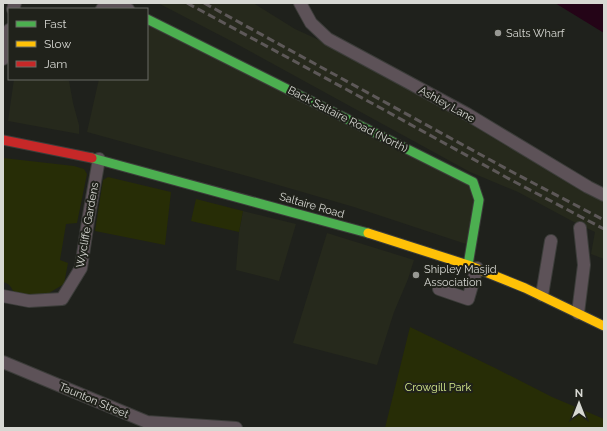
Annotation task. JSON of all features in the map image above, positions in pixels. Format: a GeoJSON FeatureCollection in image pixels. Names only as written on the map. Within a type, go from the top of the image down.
{"type":"FeatureCollection","features":[{"type":"Feature","properties":{"kind":"main road","name":"Back Saltaire Road (North)"},"geometry":{"type":"LineString","coordinates":[[148,20],[473,182],[479,200],[473,267]]}},
{"type":"Feature","properties":{"kind":"main road","name":"Saltaire Road"},"geometry":{"type":"LineString","coordinates":[[3,140],[99,159],[385,238],[473,267],[542,295],[604,326]]}},
{"type":"Feature","properties":{"kind":"street"},"geometry":{"type":"LineString","coordinates":[[104,8],[115,3],[126,8]]}},
{"type":"Feature","properties":{"kind":"street","name":"Ashley Lane"},"geometry":{"type":"LineString","coordinates":[[300,3],[311,23],[328,39],[467,114],[588,187],[604,195]]}},
{"type":"Feature","properties":{"kind":"street"},"geometry":{"type":"LineString","coordinates":[[3,59],[8,35]]}},
{"type":"Feature","properties":{"kind":"street","name":"Wycliffe Gardens"},"geometry":{"type":"LineString","coordinates":[[3,296],[29,301],[62,299],[81,268],[99,159]]}},
{"type":"Feature","properties":{"kind":"street"},"geometry":{"type":"LineString","coordinates":[[578,313],[584,265],[580,228]]}},
{"type":"Feature","properties":{"kind":"street"},"geometry":{"type":"LineString","coordinates":[[542,295],[551,241]]}},
{"type":"Feature","properties":{"kind":"street"},"geometry":{"type":"LineString","coordinates":[[439,289],[468,299],[473,267]]}},
{"type":"Feature","properties":{"kind":"street","name":"Taunton Street"},"geometry":{"type":"LineString","coordinates":[[3,362],[146,425],[236,428]]}},
{"type":"Feature","properties":{"kind":"shaded area"},"geometry":{"type":"Polygon","coordinates":[[[158,3],[253,3],[295,29],[330,45],[440,105],[604,201],[604,259],[591,254],[595,232],[518,192],[470,172],[233,42],[158,3]]]}},
{"type":"Feature","properties":{"kind":"shaded area"},"geometry":{"type":"Polygon","coordinates":[[[555,3],[604,4],[604,33],[555,3]]]}},
{"type":"Feature","properties":{"kind":"shaded area"},"geometry":{"type":"Polygon","coordinates":[[[148,25],[466,182],[476,196],[466,244],[354,207],[87,132],[99,80],[148,80],[148,25]]]}},
{"type":"Feature","properties":{"kind":"shaded area"},"geometry":{"type":"Polygon","coordinates":[[[14,80],[69,81],[79,125],[79,134],[8,121],[14,80]]]}},
{"type":"Feature","properties":{"kind":"shaded area"},"geometry":{"type":"Polygon","coordinates":[[[243,211],[296,224],[279,281],[236,270],[239,232],[243,211]]]}},
{"type":"Feature","properties":{"kind":"shaded area"},"geometry":{"type":"Polygon","coordinates":[[[327,233],[414,260],[408,279],[394,312],[377,365],[293,343],[327,233]]]}},
{"type":"Feature","properties":{"kind":"green space"},"geometry":{"type":"Polygon","coordinates":[[[3,158],[74,166],[84,169],[87,174],[77,223],[66,224],[60,260],[68,263],[64,284],[44,296],[19,294],[13,291],[8,284],[3,282],[3,158]]]}},
{"type":"Feature","properties":{"kind":"green space"},"geometry":{"type":"Polygon","coordinates":[[[108,177],[171,192],[165,245],[95,231],[103,180],[108,177]]]}},
{"type":"Feature","properties":{"kind":"green space"},"geometry":{"type":"Polygon","coordinates":[[[196,199],[243,211],[239,232],[191,221],[196,199]]]}},
{"type":"Feature","properties":{"kind":"green space","name":"Crowgill Park"},"geometry":{"type":"Polygon","coordinates":[[[410,327],[552,397],[604,419],[604,428],[385,428],[410,327]]]}},
{"type":"Feature","properties":{"kind":"railway"},"geometry":{"type":"LineString","coordinates":[[187,3],[604,229]]}},
{"type":"Feature","properties":{"kind":"railway"},"geometry":{"type":"LineString","coordinates":[[204,3],[516,174],[604,220]]}},
{"type":"Feature","properties":{"kind":"traffic: fast"},"geometry":{"type":"LineString","coordinates":[[148,20],[473,182],[479,200],[468,265]]}},
{"type":"Feature","properties":{"kind":"traffic: fast"},"geometry":{"type":"LineString","coordinates":[[92,158],[368,233]]}},
{"type":"Feature","properties":{"kind":"traffic: slow"},"geometry":{"type":"LineString","coordinates":[[368,233],[468,265],[525,288],[604,326]]}},
{"type":"Feature","properties":{"kind":"traffic: jam"},"geometry":{"type":"LineString","coordinates":[[3,140],[92,158]]}},
{"type":"Feature","properties":{"kind":"place","name":"Salts Wharf"},"geometry":{"type":"Point","coordinates":[498,33]}},
{"type":"Feature","properties":{"kind":"place","name":"Shipley Masjid Association"},"geometry":{"type":"Point","coordinates":[416,275]}}]}
